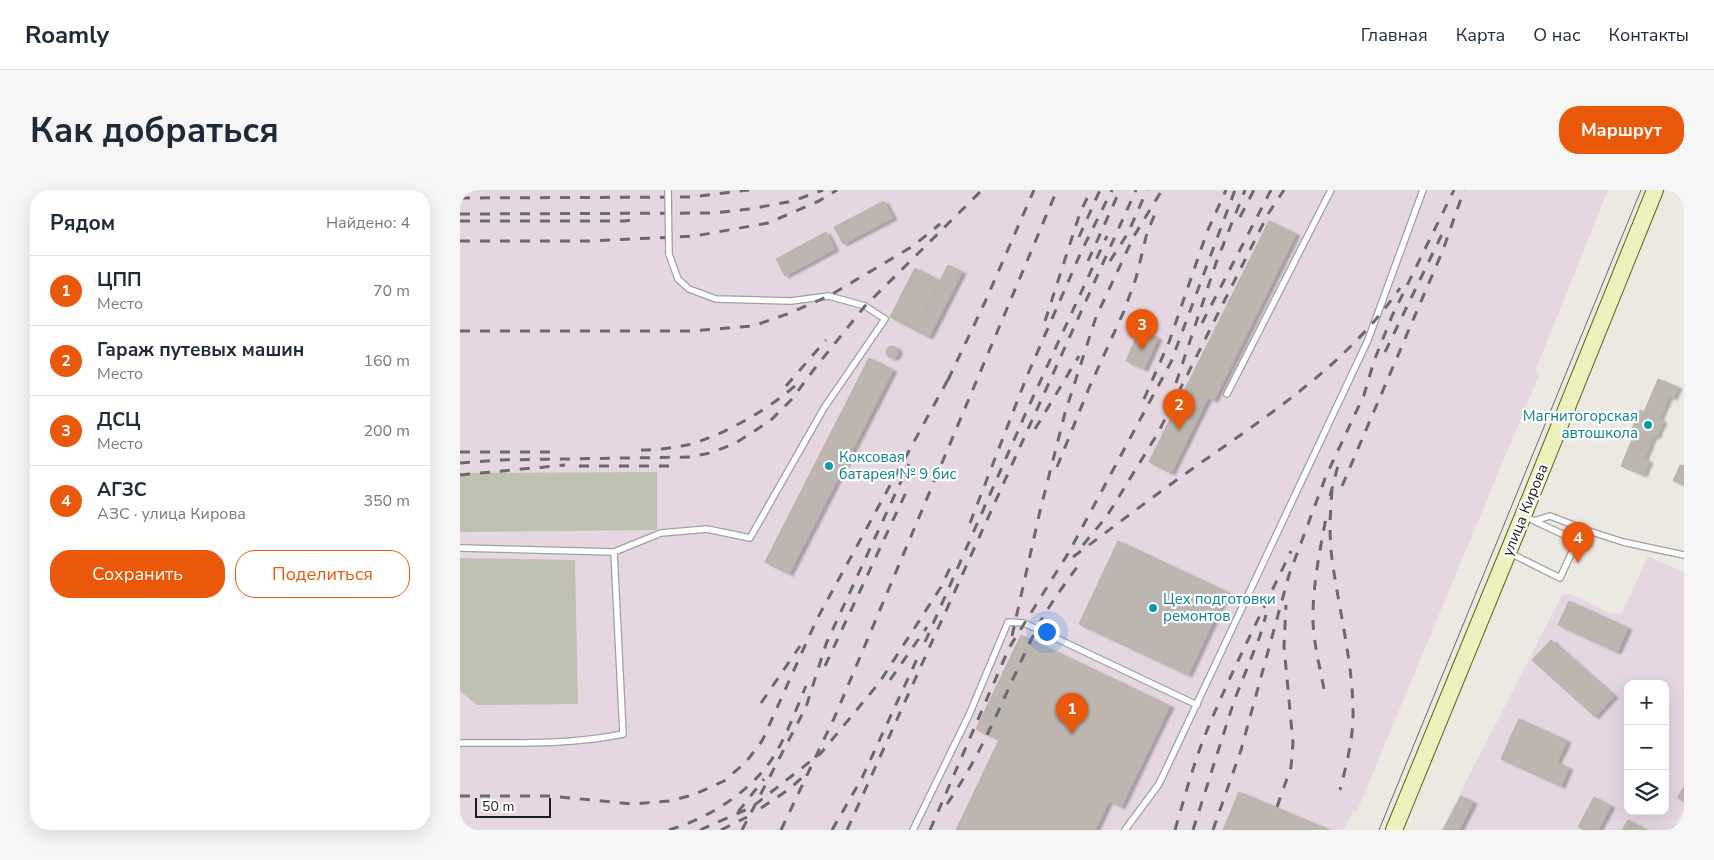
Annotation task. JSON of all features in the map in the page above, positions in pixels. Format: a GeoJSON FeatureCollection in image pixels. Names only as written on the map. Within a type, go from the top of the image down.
{"type":"FeatureCollection","features":[{"type":"Feature","properties":{"kind":"main road","name":"улица Кирова"},"geometry":{"type":"LineString","coordinates":[[1394,830],[1508,552],[1528,518],[1655,190]]}},
{"type":"Feature","properties":{"kind":"lane"},"geometry":{"type":"LineString","coordinates":[[460,548],[614,552],[661,533],[707,529],[750,538],[824,408],[884,319],[865,306],[829,296],[790,301],[716,298],[689,289],[678,279],[669,254],[668,190]]}},
{"type":"Feature","properties":{"kind":"lane"},"geometry":{"type":"LineString","coordinates":[[1227,394],[1331,190]]}},
{"type":"Feature","properties":{"kind":"lane"},"geometry":{"type":"LineString","coordinates":[[1125,830],[1159,784],[1368,340],[1423,190]]}},
{"type":"Feature","properties":{"kind":"lane"},"geometry":{"type":"LineString","coordinates":[[1528,518],[1550,516],[1623,542],[1684,555]]}},
{"type":"Feature","properties":{"kind":"lane"},"geometry":{"type":"LineString","coordinates":[[1508,552],[1560,578],[1577,541],[1528,518]]}},
{"type":"Feature","properties":{"kind":"lane"},"geometry":{"type":"LineString","coordinates":[[460,743],[597,740],[623,734],[614,552]]}},
{"type":"Feature","properties":{"kind":"lane"},"geometry":{"type":"LineString","coordinates":[[913,830],[969,715],[1008,622],[1024,622],[1197,705]]}},
{"type":"Feature","properties":{"kind":"shaded area"},"geometry":{"type":"Polygon","coordinates":[[[460,190],[1608,190],[1535,371],[1540,373],[1357,811],[1353,811],[1344,830],[460,830],[460,190]]]}},
{"type":"Feature","properties":{"kind":"shaded area"},"geometry":{"type":"Polygon","coordinates":[[[657,472],[657,530],[460,532],[460,473],[657,472]]]}},
{"type":"Feature","properties":{"kind":"shaded area"},"geometry":{"type":"Polygon","coordinates":[[[1648,556],[1684,572],[1684,809],[1673,830],[1441,830],[1562,595],[1570,594],[1612,614],[1622,613],[1648,556]]]}},
{"type":"Feature","properties":{"kind":"shaded area"},"geometry":{"type":"Polygon","coordinates":[[[460,558],[575,560],[578,704],[477,705],[460,691],[460,558]]]}},
{"type":"Feature","properties":{"kind":"building"},"geometry":{"type":"Polygon","coordinates":[[[884,201],[893,218],[843,244],[834,227],[884,201]]]}},
{"type":"Feature","properties":{"kind":"building"},"geometry":{"type":"Polygon","coordinates":[[[1269,221],[1296,234],[1214,400],[1186,387],[1269,221]]]}},
{"type":"Feature","properties":{"kind":"building"},"geometry":{"type":"Polygon","coordinates":[[[826,232],[835,249],[785,276],[776,259],[826,232]]]}},
{"type":"Feature","properties":{"kind":"building"},"geometry":{"type":"Polygon","coordinates":[[[948,265],[962,272],[929,337],[915,330],[948,265]]]}},
{"type":"Feature","properties":{"kind":"building"},"geometry":{"type":"Polygon","coordinates":[[[915,268],[941,281],[915,330],[890,317],[915,268]]]}},
{"type":"Feature","properties":{"kind":"building"},"geometry":{"type":"Polygon","coordinates":[[[1139,330],[1158,338],[1144,369],[1126,361],[1139,330]]]}},
{"type":"Feature","properties":{"kind":"building"},"geometry":{"type":"Polygon","coordinates":[[[894,346],[897,347],[897,357],[890,358],[887,357],[886,350],[887,347],[894,346]]]}},
{"type":"Feature","properties":{"kind":"building","name":"Коксовая батарея № 9 бис"},"geometry":{"type":"Polygon","coordinates":[[[869,358],[893,370],[789,574],[765,562],[869,358]]]}},
{"type":"Feature","properties":{"kind":"building","name":"Магнитогорская автошкола"},"geometry":{"type":"Polygon","coordinates":[[[1658,379],[1678,387],[1673,398],[1669,396],[1659,419],[1663,421],[1656,437],[1653,436],[1644,459],[1649,461],[1643,475],[1621,466],[1636,430],[1632,429],[1640,410],[1644,412],[1658,379]]]}},
{"type":"Feature","properties":{"kind":"building"},"geometry":{"type":"Polygon","coordinates":[[[1186,387],[1208,398],[1171,473],[1149,462],[1186,387]]]}},
{"type":"Feature","properties":{"kind":"building"},"geometry":{"type":"Polygon","coordinates":[[[1680,465],[1684,466],[1684,485],[1673,481],[1680,465]]]}},
{"type":"Feature","properties":{"kind":"building","name":"Цех подготовки ремонтов"},"geometry":{"type":"Polygon","coordinates":[[[1118,541],[1227,592],[1188,675],[1079,624],[1118,541]]]}},
{"type":"Feature","properties":{"kind":"building"},"geometry":{"type":"Polygon","coordinates":[[[1569,601],[1628,628],[1617,652],[1558,625],[1569,601]]]}},
{"type":"Feature","properties":{"kind":"building"},"geometry":{"type":"Polygon","coordinates":[[[1021,635],[1170,706],[1121,807],[1109,801],[1095,830],[956,830],[999,740],[976,729],[1021,635]]]}},
{"type":"Feature","properties":{"kind":"building"},"geometry":{"type":"Polygon","coordinates":[[[1551,640],[1614,696],[1595,717],[1532,660],[1551,640]]]}},
{"type":"Feature","properties":{"kind":"building"},"geometry":{"type":"Polygon","coordinates":[[[1519,719],[1567,741],[1557,762],[1509,740],[1519,719]]]}},
{"type":"Feature","properties":{"kind":"building"},"geometry":{"type":"Polygon","coordinates":[[[1509,741],[1569,768],[1561,786],[1501,759],[1509,741]]]}},
{"type":"Feature","properties":{"kind":"building"},"geometry":{"type":"Polygon","coordinates":[[[1684,787],[1684,802],[1677,797],[1684,787]]]}},
{"type":"Feature","properties":{"kind":"building"},"geometry":{"type":"Polygon","coordinates":[[[1239,792],[1327,829],[1223,830],[1239,792]]]}},
{"type":"Feature","properties":{"kind":"building"},"geometry":{"type":"Polygon","coordinates":[[[1461,796],[1473,802],[1459,830],[1443,830],[1461,796]]]}},
{"type":"Feature","properties":{"kind":"building"},"geometry":{"type":"Polygon","coordinates":[[[1594,797],[1611,806],[1598,830],[1584,830],[1578,827],[1594,797]]]}},
{"type":"Feature","properties":{"kind":"building"},"geometry":{"type":"Polygon","coordinates":[[[1628,820],[1646,830],[1622,830],[1628,820]]]}},
{"type":"Feature","properties":{"kind":"tram line"},"geometry":{"type":"LineString","coordinates":[[1379,830],[1641,190]]}},
{"type":"Feature","properties":{"kind":"railway"},"geometry":{"type":"LineString","coordinates":[[460,198],[691,197],[749,190]]}},
{"type":"Feature","properties":{"kind":"railway"},"geometry":{"type":"LineString","coordinates":[[460,214],[713,213],[750,209],[793,201],[823,190]]}},
{"type":"Feature","properties":{"kind":"railway"},"geometry":{"type":"LineString","coordinates":[[460,241],[590,241],[695,236],[768,223],[819,201],[837,190]]}},
{"type":"Feature","properties":{"kind":"railway"},"geometry":{"type":"LineString","coordinates":[[460,463],[500,460],[690,457],[710,453],[734,444],[770,421],[792,399],[865,306],[982,190]]}},
{"type":"Feature","properties":{"kind":"railway"},"geometry":{"type":"LineString","coordinates":[[948,380],[985,302],[1034,190]]}},
{"type":"Feature","properties":{"kind":"railway"},"geometry":{"type":"LineString","coordinates":[[781,830],[836,714],[1057,190]]}},
{"type":"Feature","properties":{"kind":"railway"},"geometry":{"type":"LineString","coordinates":[[1045,321],[1080,213],[1091,190]]}},
{"type":"Feature","properties":{"kind":"railway"},"geometry":{"type":"LineString","coordinates":[[1079,237],[1100,190]]}},
{"type":"Feature","properties":{"kind":"railway"},"geometry":{"type":"LineString","coordinates":[[970,523],[1027,376],[1082,250],[1112,190]]}},
{"type":"Feature","properties":{"kind":"railway"},"geometry":{"type":"LineString","coordinates":[[1088,261],[1120,190]]}},
{"type":"Feature","properties":{"kind":"railway"},"geometry":{"type":"LineString","coordinates":[[847,830],[1136,190]]}},
{"type":"Feature","properties":{"kind":"railway"},"geometry":{"type":"LineString","coordinates":[[1110,261],[1128,233],[1147,190]]}},
{"type":"Feature","properties":{"kind":"railway"},"geometry":{"type":"LineString","coordinates":[[1012,636],[1040,511],[1065,413],[1096,317],[1134,236],[1162,190]]}},
{"type":"Feature","properties":{"kind":"railway"},"geometry":{"type":"LineString","coordinates":[[1144,399],[1169,342],[1207,232],[1226,190]]}},
{"type":"Feature","properties":{"kind":"railway"},"geometry":{"type":"LineString","coordinates":[[930,830],[1009,648],[1069,552],[1171,362],[1235,190]]}},
{"type":"Feature","properties":{"kind":"railway"},"geometry":{"type":"LineString","coordinates":[[1176,383],[1216,263],[1245,190]]}},
{"type":"Feature","properties":{"kind":"railway"},"geometry":{"type":"LineString","coordinates":[[1240,217],[1254,190]]}},
{"type":"Feature","properties":{"kind":"railway"},"geometry":{"type":"LineString","coordinates":[[1202,323],[1271,190]]}},
{"type":"Feature","properties":{"kind":"railway"},"geometry":{"type":"LineString","coordinates":[[1083,545],[1107,516],[1158,433],[1268,214],[1284,190]]}},
{"type":"Feature","properties":{"kind":"railway"},"geometry":{"type":"LineString","coordinates":[[1213,830],[1241,750],[1289,575],[1326,476],[1364,395],[1374,361],[1392,316],[1454,190]]}},
{"type":"Feature","properties":{"kind":"railway"},"geometry":{"type":"LineString","coordinates":[[1342,486],[1443,250],[1464,190]]}},
{"type":"Feature","properties":{"kind":"railway"},"geometry":{"type":"LineString","coordinates":[[1057,467],[1089,388],[1124,311],[1136,278],[1147,233],[1157,209]]}},
{"type":"Feature","properties":{"kind":"railway"},"geometry":{"type":"LineString","coordinates":[[460,221],[625,221],[640,219]]}},
{"type":"Feature","properties":{"kind":"railway"},"geometry":{"type":"LineString","coordinates":[[460,331],[691,331],[753,326],[829,296],[913,246],[940,224]]}},
{"type":"Feature","properties":{"kind":"railway"},"geometry":{"type":"LineString","coordinates":[[1385,352],[1445,228]]}},
{"type":"Feature","properties":{"kind":"railway"},"geometry":{"type":"LineString","coordinates":[[925,642],[1028,408],[1107,236]]}},
{"type":"Feature","properties":{"kind":"railway"},"geometry":{"type":"LineString","coordinates":[[1073,557],[1304,388],[1356,341],[1379,316],[1400,288]]}},
{"type":"Feature","properties":{"kind":"railway"},"geometry":{"type":"LineString","coordinates":[[786,386],[826,340]]}},
{"type":"Feature","properties":{"kind":"railway"},"geometry":{"type":"LineString","coordinates":[[1035,429],[1079,356]]}},
{"type":"Feature","properties":{"kind":"railway"},"geometry":{"type":"LineString","coordinates":[[460,796],[550,796],[633,804],[669,801],[693,795],[724,781],[746,762],[762,741],[817,619],[951,374]]}},
{"type":"Feature","properties":{"kind":"railway"},"geometry":{"type":"LineString","coordinates":[[641,450],[664,449],[701,441],[746,420],[775,402],[798,383]]}},
{"type":"Feature","properties":{"kind":"railway"},"geometry":{"type":"LineString","coordinates":[[460,452],[553,452]]}},
{"type":"Feature","properties":{"kind":"railway"},"geometry":{"type":"LineString","coordinates":[[1330,496],[1340,458]]}},
{"type":"Feature","properties":{"kind":"railway"},"geometry":{"type":"LineString","coordinates":[[742,830],[806,707],[826,644],[909,464]]}},
{"type":"Feature","properties":{"kind":"railway"},"geometry":{"type":"LineString","coordinates":[[460,475],[565,465]]}},
{"type":"Feature","properties":{"kind":"railway"},"geometry":{"type":"LineString","coordinates":[[579,466],[674,466]]}},
{"type":"Feature","properties":{"kind":"railway"},"geometry":{"type":"LineString","coordinates":[[825,666],[908,488]]}},
{"type":"Feature","properties":{"kind":"railway"},"geometry":{"type":"LineString","coordinates":[[1332,490],[1331,550],[1349,659],[1353,699],[1351,737],[1340,790]]}},
{"type":"Feature","properties":{"kind":"railway"},"geometry":{"type":"LineString","coordinates":[[1324,689],[1315,640],[1313,611],[1316,576],[1326,518]]}},
{"type":"Feature","properties":{"kind":"railway"},"geometry":{"type":"LineString","coordinates":[[1175,830],[1203,740],[1238,661],[1291,551]]}},
{"type":"Feature","properties":{"kind":"railway"},"geometry":{"type":"LineString","coordinates":[[947,804],[973,762],[1041,621],[1080,563]]}},
{"type":"Feature","properties":{"kind":"railway"},"geometry":{"type":"LineString","coordinates":[[700,830],[752,807],[821,753],[879,683],[941,587],[950,568]]}},
{"type":"Feature","properties":{"kind":"railway"},"geometry":{"type":"LineString","coordinates":[[1277,807],[1291,767],[1293,743],[1284,646],[1286,605]]}},
{"type":"Feature","properties":{"kind":"railway"},"geometry":{"type":"LineString","coordinates":[[1193,830],[1234,701],[1260,636],[1266,615]]}},
{"type":"Feature","properties":{"kind":"railway"},"geometry":{"type":"LineString","coordinates":[[890,680],[927,627]]}},
{"type":"Feature","properties":{"kind":"railway"},"geometry":{"type":"LineString","coordinates":[[761,703],[800,646]]}},
{"type":"Feature","properties":{"kind":"railway"},"geometry":{"type":"LineString","coordinates":[[832,830],[862,778],[917,659]]}},
{"type":"Feature","properties":{"kind":"railway"},"geometry":{"type":"LineString","coordinates":[[669,830],[714,811],[754,781],[765,769],[779,748],[806,686]]}},
{"type":"Feature","properties":{"kind":"railway"},"geometry":{"type":"LineString","coordinates":[[761,808],[788,790],[805,775]]}},
{"type":"Feature","properties":{"kind":"railway"},"geometry":{"type":"LineString","coordinates":[[738,812],[764,779]]}},
{"type":"Feature","properties":{"kind":"railway"},"geometry":{"type":"LineString","coordinates":[[721,830],[747,817]]}},
{"type":"Feature","properties":{"kind":"place","name":"ДСЦ"},"geometry":{"type":"Point","coordinates":[1142,350]}},
{"type":"Feature","properties":{"kind":"place","name":"Магнитогорская автошкола"},"geometry":{"type":"Point","coordinates":[1648,425]}},
{"type":"Feature","properties":{"kind":"place","name":"Гараж путевых машин"},"geometry":{"type":"Point","coordinates":[1179,430]}},
{"type":"Feature","properties":{"kind":"place","name":"Коксовая батарея № 9 бис"},"geometry":{"type":"Point","coordinates":[829,466]}},
{"type":"Feature","properties":{"kind":"place","name":"АГЗС"},"geometry":{"type":"Point","coordinates":[1578,563]}},
{"type":"Feature","properties":{"kind":"place","name":"Цех подготовки ремонтов"},"geometry":{"type":"Point","coordinates":[1153,608]}},
{"type":"Feature","properties":{"kind":"place","name":"ЦПП"},"geometry":{"type":"Point","coordinates":[1072,734]}}]}
